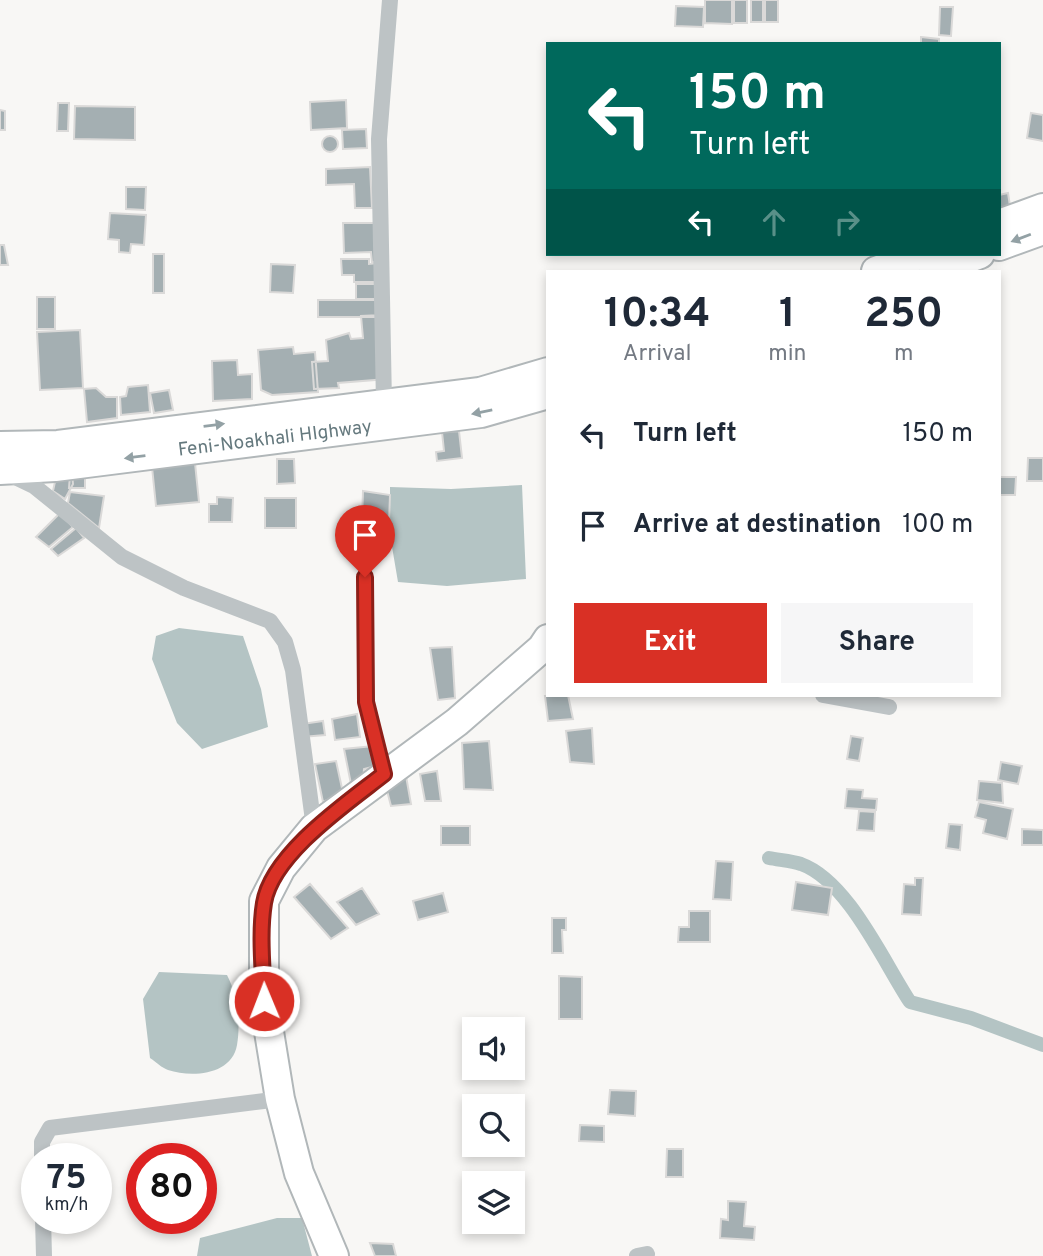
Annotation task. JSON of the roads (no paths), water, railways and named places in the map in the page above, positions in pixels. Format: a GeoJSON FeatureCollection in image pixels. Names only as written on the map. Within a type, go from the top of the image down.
{"type":"FeatureCollection","features":[{"type":"Feature","properties":{"kind":"highway"},"geometry":{"type":"LineString","coordinates":[[1001,223],[1043,208]]}},
{"type":"Feature","properties":{"kind":"highway"},"geometry":{"type":"LineString","coordinates":[[1001,245],[1043,230]]}},
{"type":"Feature","properties":{"kind":"highway"},"geometry":{"type":"LineString","coordinates":[[879,270],[917,256]]}},
{"type":"Feature","properties":{"kind":"highway"},"geometry":{"type":"LineString","coordinates":[[937,270],[975,256]]}},
{"type":"Feature","properties":{"kind":"highway","name":"Feni-Noakhali HIghway"},"geometry":{"type":"LineString","coordinates":[[0,464],[58,445],[480,392],[546,373]]}},
{"type":"Feature","properties":{"kind":"highway","name":"Feni-Noakhali HIghway"},"geometry":{"type":"LineString","coordinates":[[0,464],[55,467],[481,414],[546,395]]}},
{"type":"Feature","properties":{"kind":"highway"},"geometry":{"type":"LineString","coordinates":[[334,1256],[299,1173],[280,1099],[264,1001],[264,901],[281,868],[314,828],[457,722],[546,646]]}},
{"type":"Feature","properties":{"kind":"street"},"geometry":{"type":"LineString","coordinates":[[384,404],[379,139],[390,0]]}},
{"type":"Feature","properties":{"kind":"street"},"geometry":{"type":"LineString","coordinates":[[0,464],[34,486],[122,557],[184,588],[270,621],[285,642],[293,670],[314,828]]}},
{"type":"Feature","properties":{"kind":"street"},"geometry":{"type":"LineString","coordinates":[[365,577],[366,702],[384,774]]}},
{"type":"Feature","properties":{"kind":"street"},"geometry":{"type":"LineString","coordinates":[[834,697],[889,706]]}},
{"type":"Feature","properties":{"kind":"street"},"geometry":{"type":"LineString","coordinates":[[42,1143],[50,1128],[280,1099]]}},
{"type":"Feature","properties":{"kind":"street"},"geometry":{"type":"LineString","coordinates":[[43,1234],[44,1256]]}},
{"type":"Feature","properties":{"kind":"waterway"},"geometry":{"type":"LineString","coordinates":[[769,858],[801,864],[818,873],[834,887],[863,924],[910,1002],[971,1018],[1043,1045]]}}]}
